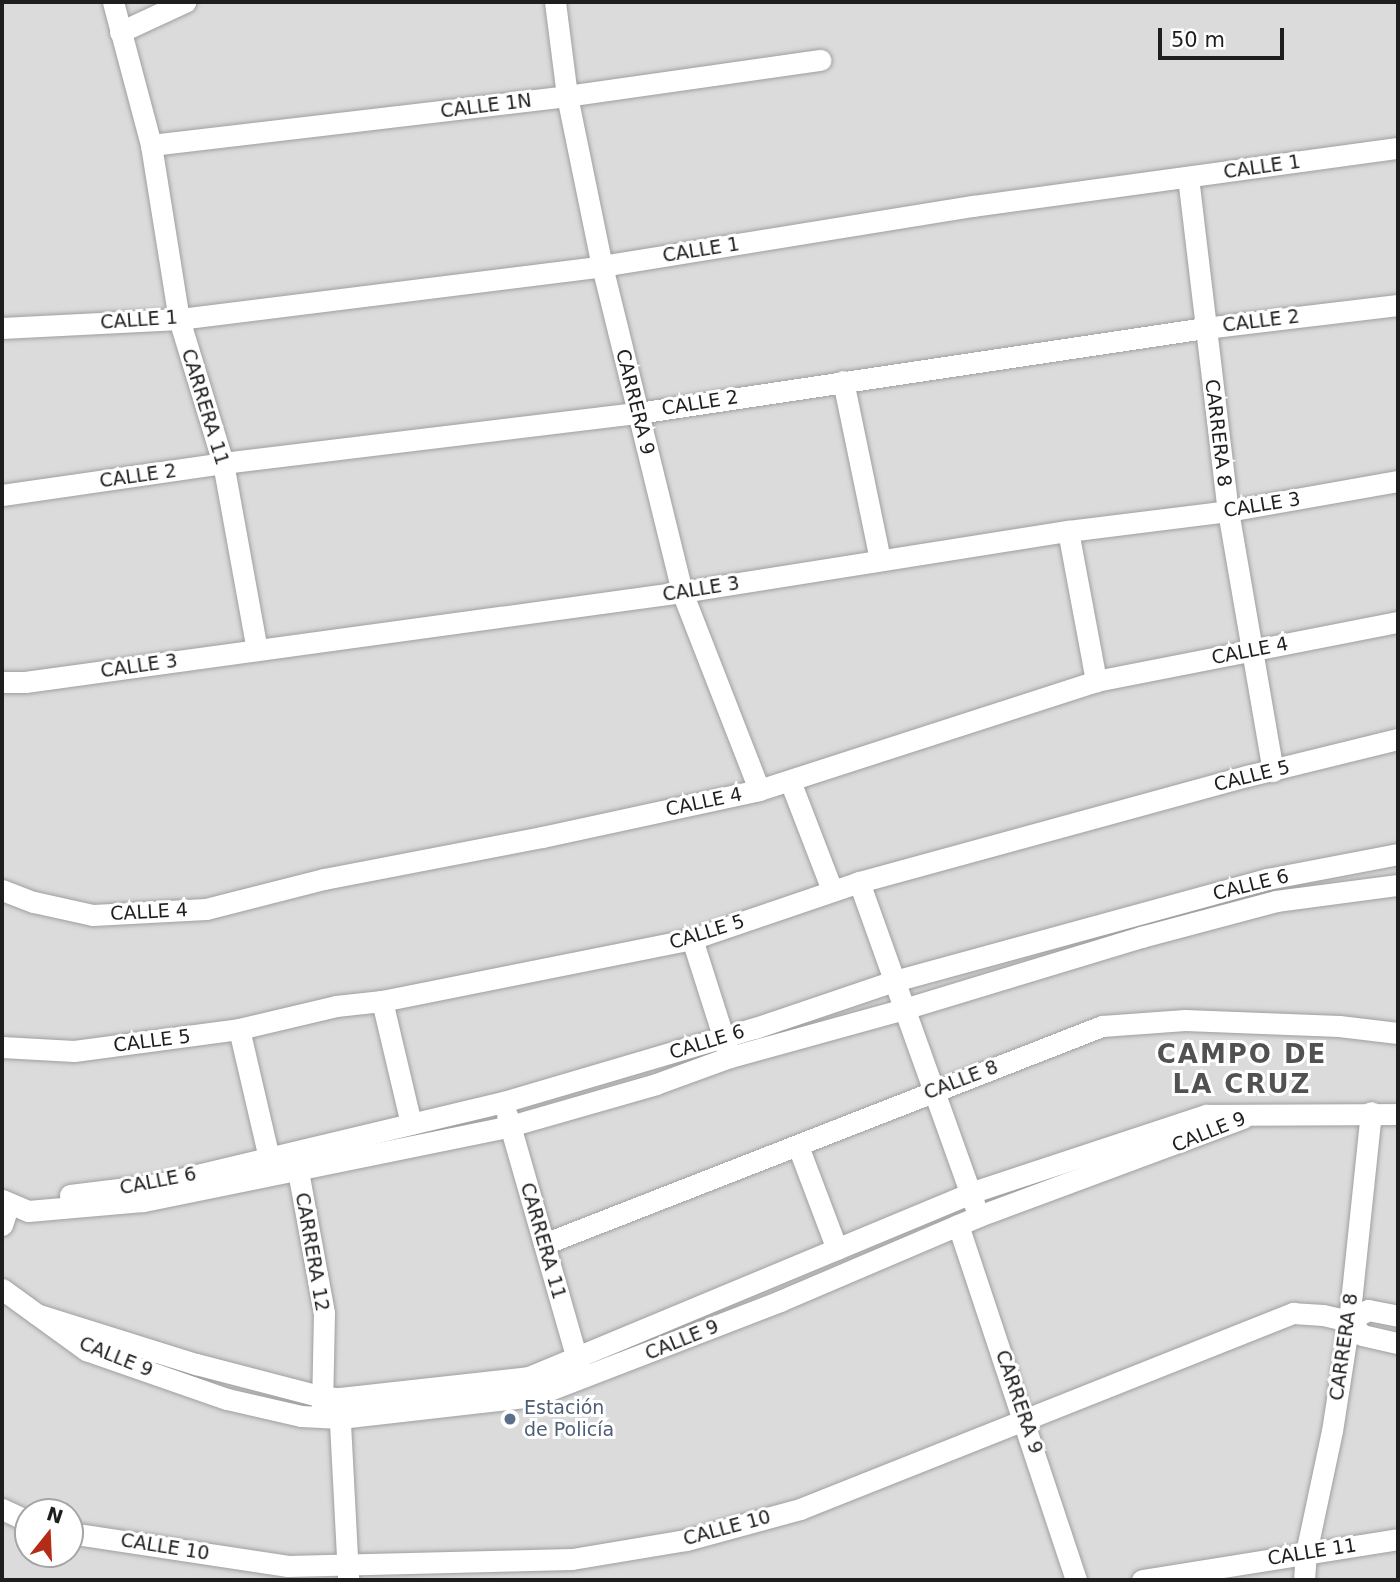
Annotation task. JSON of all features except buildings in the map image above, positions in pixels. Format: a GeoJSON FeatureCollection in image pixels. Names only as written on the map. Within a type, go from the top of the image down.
{"type":"FeatureCollection","features":[{"type":"Feature","properties":{"kind":"street","name":"CARRERA 11"},"geometry":{"type":"LineString","coordinates":[[113,2],[152,145],[179,318],[223,463],[257,650]]}},
{"type":"Feature","properties":{"kind":"street"},"geometry":{"type":"LineString","coordinates":[[120,32],[184,2]]}},
{"type":"Feature","properties":{"kind":"street","name":"CARRERA 9"},"geometry":{"type":"LineString","coordinates":[[555,2],[567,96],[602,267],[682,592],[759,790]]}},
{"type":"Feature","properties":{"kind":"street","name":"CALLE 1N"},"geometry":{"type":"LineString","coordinates":[[152,145],[567,96],[820,60]]}},
{"type":"Feature","properties":{"kind":"street","name":"CALLE 1"},"geometry":{"type":"LineString","coordinates":[[2,328],[179,318],[602,267],[973,206],[1398,148]]}},
{"type":"Feature","properties":{"kind":"street","name":"CARRERA 8"},"geometry":{"type":"LineString","coordinates":[[1188,177],[1228,511],[1273,771]]}},
{"type":"Feature","properties":{"kind":"street","name":"CALLE 2"},"geometry":{"type":"LineString","coordinates":[[2,495],[223,463],[638,413],[1205,328],[1398,305]]}},
{"type":"Feature","properties":{"kind":"street"},"geometry":{"type":"LineString","coordinates":[[843,381],[880,560]]}},
{"type":"Feature","properties":{"kind":"street","name":"CALLE 3"},"geometry":{"type":"LineString","coordinates":[[2,682],[682,592],[1068,531],[1228,511],[1398,481]]}},
{"type":"Feature","properties":{"kind":"street"},"geometry":{"type":"LineString","coordinates":[[1068,531],[1096,681]]}},
{"type":"Feature","properties":{"kind":"street","name":"CALLE 4"},"geometry":{"type":"LineString","coordinates":[[2,890],[34,902],[93,915],[206,909],[324,879],[542,837],[759,790],[1096,681],[1398,622]]}},
{"type":"Feature","properties":{"kind":"street","name":"CALLE 5"},"geometry":{"type":"LineString","coordinates":[[2,1047],[74,1051],[239,1029],[344,1004],[382,1001],[692,939],[859,882],[1398,739]]}},
{"type":"Feature","properties":{"kind":"street"},"geometry":{"type":"LineString","coordinates":[[790,781],[832,890]]}},
{"type":"Feature","properties":{"kind":"street","name":"CALLE 6"},"geometry":{"type":"LineString","coordinates":[[270,1166],[298,1171],[510,1126],[656,1084],[726,1047],[894,981],[1267,879],[1398,854]]}},
{"type":"Feature","properties":{"kind":"street"},"geometry":{"type":"LineString","coordinates":[[859,882],[979,1216]]}},
{"type":"Feature","properties":{"kind":"street","name":"CALLE 6"},"geometry":{"type":"LineString","coordinates":[[2,1225],[6,1202],[28,1211],[143,1201],[411,1124],[726,1047],[904,1010],[1141,937],[1276,901],[1398,885]]}},
{"type":"Feature","properties":{"kind":"street"},"geometry":{"type":"LineString","coordinates":[[692,939],[726,1047]]}},
{"type":"Feature","properties":{"kind":"street"},"geometry":{"type":"LineString","coordinates":[[382,1001],[411,1124]]}},
{"type":"Feature","properties":{"kind":"street","name":"CALLE 8"},"geometry":{"type":"LineString","coordinates":[[544,1244],[1102,1026],[1185,1020],[1339,1026],[1398,1033]]}},
{"type":"Feature","properties":{"kind":"street"},"geometry":{"type":"LineString","coordinates":[[239,1029],[270,1166]]}},
{"type":"Feature","properties":{"kind":"street","name":"CARRERA 11"},"geometry":{"type":"LineString","coordinates":[[503,1102],[579,1369]]}},
{"type":"Feature","properties":{"kind":"street","name":"CARRERA 8"},"geometry":{"type":"LineString","coordinates":[[1304,1580],[1306,1553],[1332,1431],[1349,1321],[1371,1112]]}},
{"type":"Feature","properties":{"kind":"street"},"geometry":{"type":"LineString","coordinates":[[1255,1113],[1398,1114]]}},
{"type":"Feature","properties":{"kind":"street","name":"CALLE 9"},"geometry":{"type":"LineString","coordinates":[[5,1298],[36,1314],[86,1350],[227,1399],[300,1416],[331,1407],[534,1396],[579,1369],[718,1296],[971,1193],[1206,1115],[1255,1113]]}},
{"type":"Feature","properties":{"kind":"street","name":"CALLE 9"},"geometry":{"type":"LineString","coordinates":[[579,1369],[780,1301],[979,1216],[1206,1134],[1255,1113]]}},
{"type":"Feature","properties":{"kind":"street"},"geometry":{"type":"LineString","coordinates":[[798,1146],[837,1249]]}},
{"type":"Feature","properties":{"kind":"street","name":"CARRERA 12"},"geometry":{"type":"LineString","coordinates":[[298,1171],[324,1313],[348,1573]]}},
{"type":"Feature","properties":{"kind":"street","name":"CARRERA 9"},"geometry":{"type":"LineString","coordinates":[[958,1225],[1025,1418],[1076,1580]]}},
{"type":"Feature","properties":{"kind":"street","name":"CALLE 10"},"geometry":{"type":"LineString","coordinates":[[1349,1321],[1368,1310],[1398,1317]]}},
{"type":"Feature","properties":{"kind":"street","name":"CALLE 10"},"geometry":{"type":"LineString","coordinates":[[84,1535],[348,1573],[572,1559],[686,1540],[800,1509],[1293,1313],[1323,1315],[1349,1321],[1362,1335],[1398,1343]]}},
{"type":"Feature","properties":{"kind":"street","name":"CALLE 11"},"geometry":{"type":"LineString","coordinates":[[1142,1580],[1398,1539]]}},
{"type":"Feature","properties":{"kind":"street"},"geometry":{"type":"LineString","coordinates":[[572,1559],[577,1580]]}},
{"type":"Feature","properties":{"kind":"shaded area"},"geometry":{"type":"Polygon","coordinates":[[[2,2],[1398,2],[1398,1580],[2,1580],[2,2]]]}},
{"type":"Feature","properties":{"kind":"place","name":"Estación de Policía"},"geometry":{"type":"Point","coordinates":[510,1419]}},
{"type":"Feature","properties":{"kind":"district","name":"CAMPO DE LA CRUZ"},"geometry":{"type":"Point","coordinates":[1242,1070]}}]}
